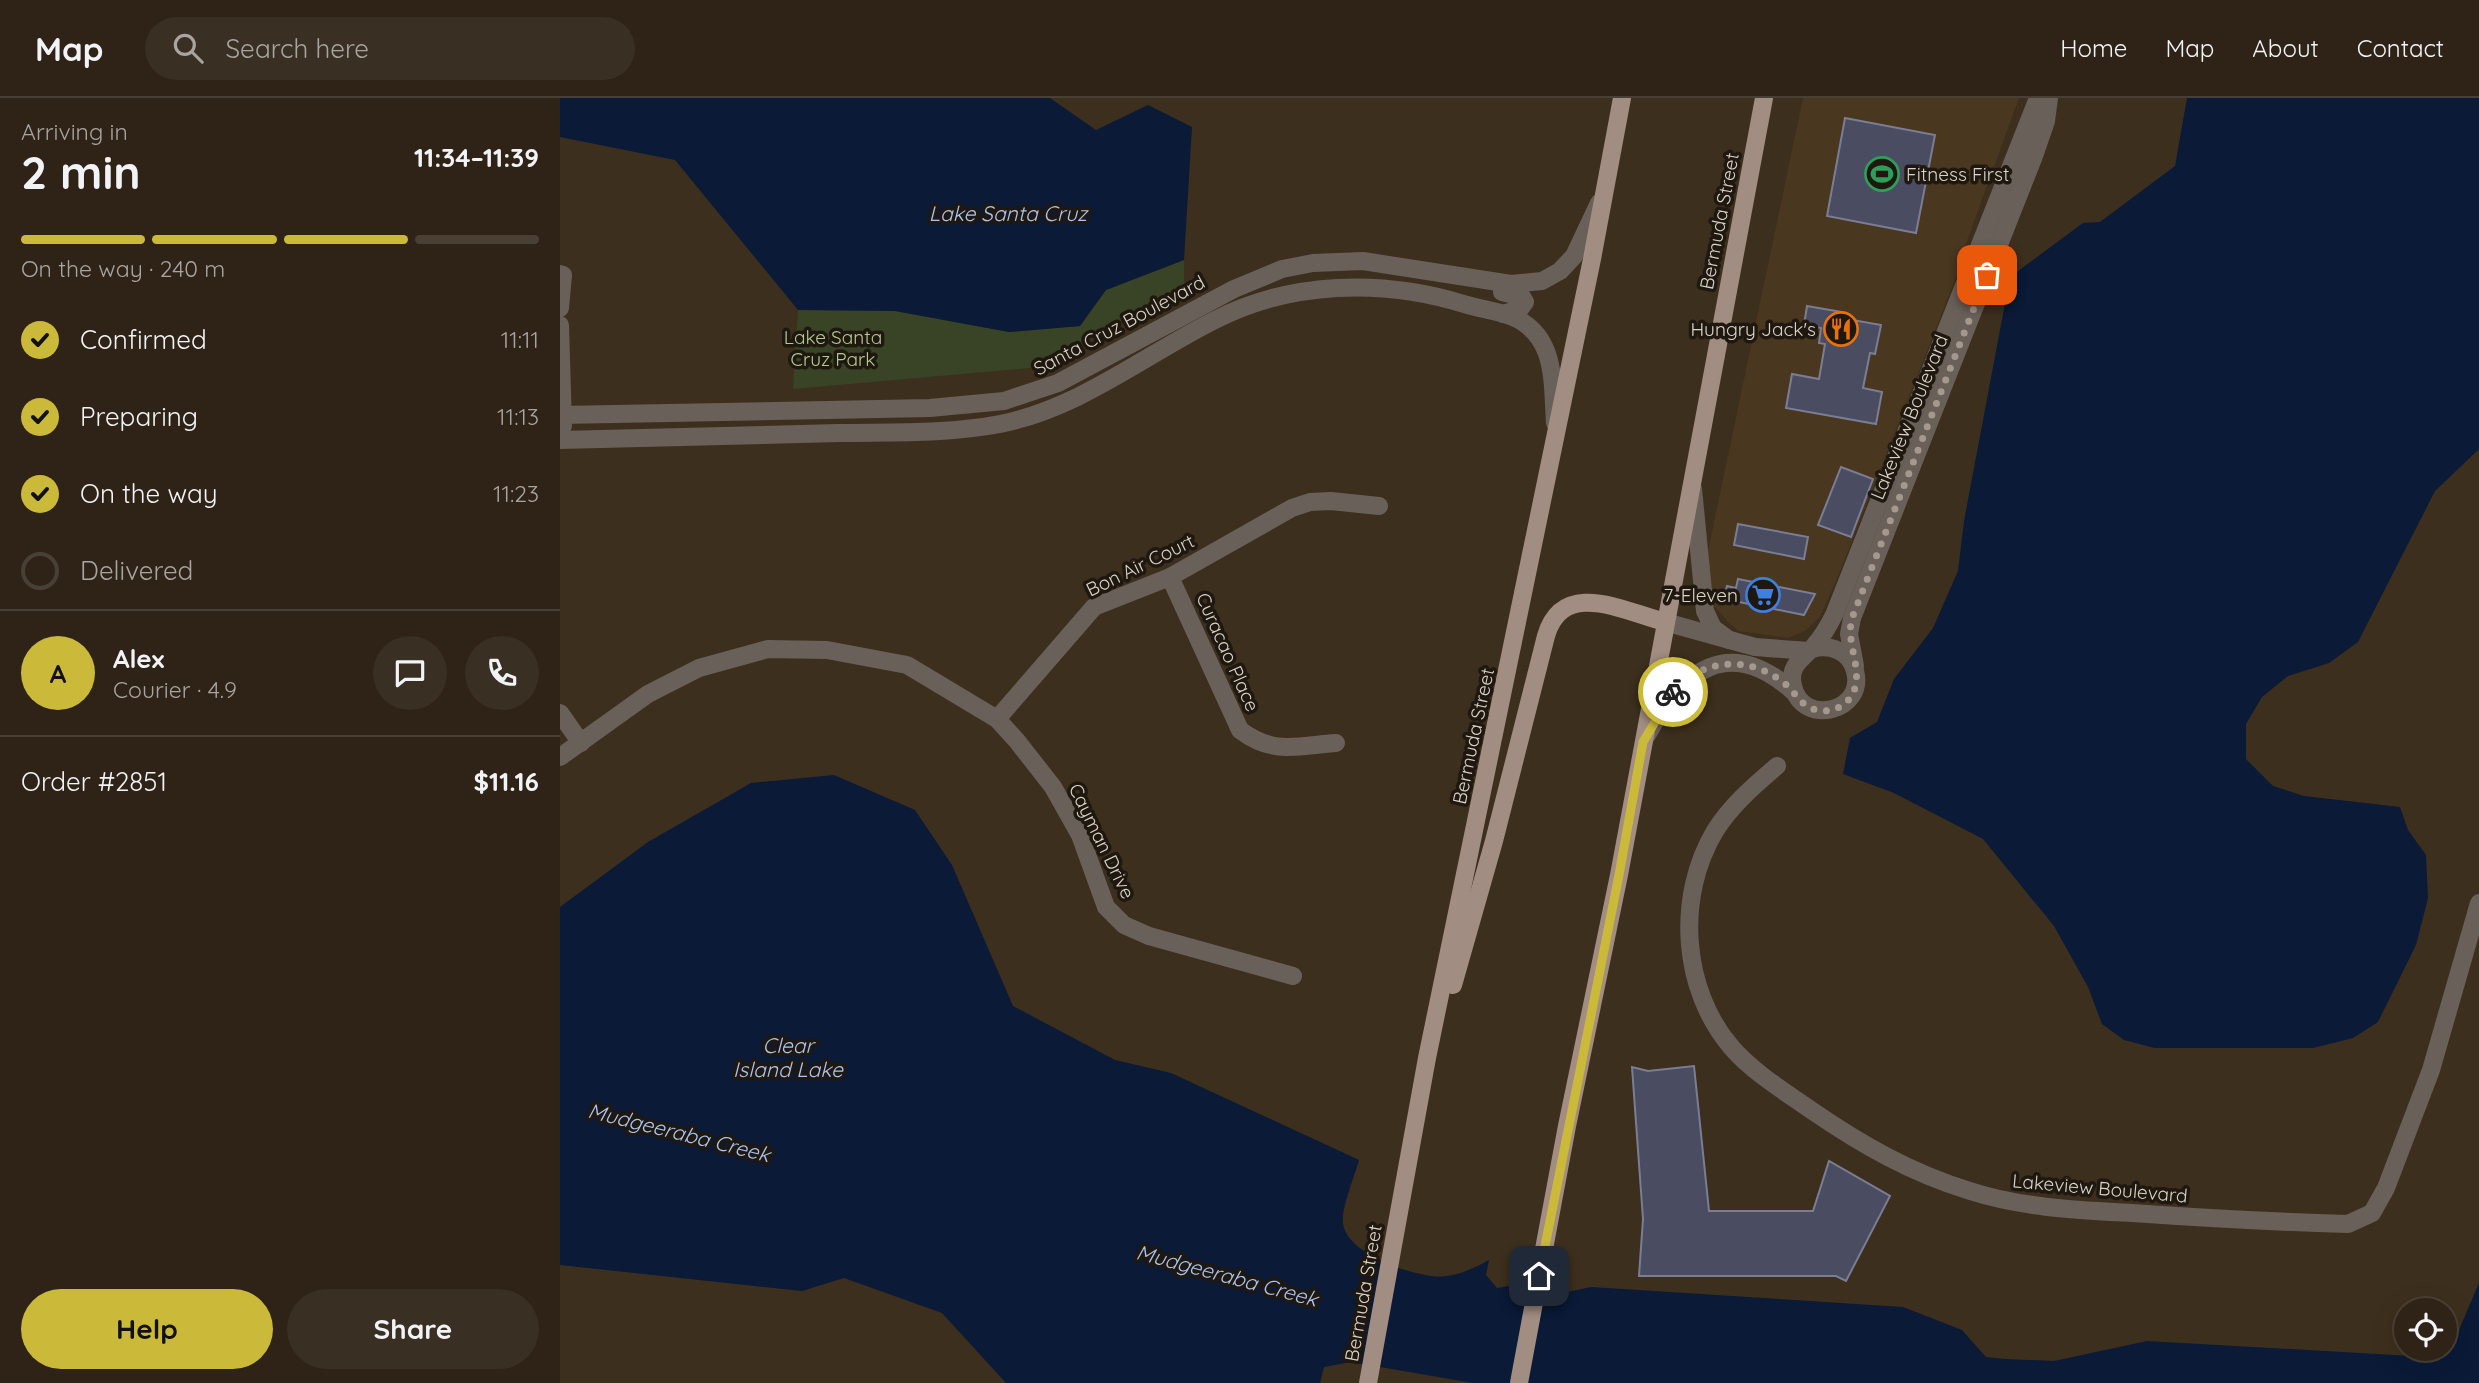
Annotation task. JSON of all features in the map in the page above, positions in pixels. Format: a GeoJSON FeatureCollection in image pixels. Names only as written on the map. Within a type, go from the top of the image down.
{"type":"FeatureCollection","features":[{"type":"Feature","properties":{"kind":"main road","name":"Bermuda Street"},"geometry":{"type":"LineString","coordinates":[[1368,1383],[1427,1058],[1592,259],[1622,98]]}},
{"type":"Feature","properties":{"kind":"main road","name":"Bermuda Street"},"geometry":{"type":"LineString","coordinates":[[1519,1383],[1619,875],[1764,98]]}},
{"type":"Feature","properties":{"kind":"main road"},"geometry":{"type":"LineString","coordinates":[[1427,1058],[1486,871],[1550,622],[1564,607],[1582,602],[1665,622]]}},
{"type":"Feature","properties":{"kind":"street","name":"Lakeview Boulevard"},"geometry":{"type":"LineString","coordinates":[[1856,674],[1849,630],[1907,455],[2015,179],[2038,98]]}},
{"type":"Feature","properties":{"kind":"street","name":"Lakeview Boulevard"},"geometry":{"type":"LineString","coordinates":[[2015,179],[2046,121],[2049,98]]}},
{"type":"Feature","properties":{"kind":"street","name":"Santa Cruz Boulevard"},"geometry":{"type":"LineString","coordinates":[[561,415],[930,408],[1004,401],[1058,383],[1255,278],[1313,263],[1363,261],[1511,284],[1542,281],[1560,271],[1574,256],[1602,196]]}},
{"type":"Feature","properties":{"kind":"street"},"geometry":{"type":"LineString","coordinates":[[1313,263],[1317,289]]}},
{"type":"Feature","properties":{"kind":"street"},"geometry":{"type":"LineString","coordinates":[[1425,270],[1454,283],[1523,298],[1524,303],[1520,309],[1503,314]]}},
{"type":"Feature","properties":{"kind":"street"},"geometry":{"type":"LineString","coordinates":[[560,274],[563,275],[560,308]]}},
{"type":"Feature","properties":{"kind":"street"},"geometry":{"type":"LineString","coordinates":[[560,325],[562,440],[924,431],[1000,424],[1065,404],[1239,308],[1317,289],[1398,291],[1451,300],[1503,314],[1528,326],[1547,348],[1556,435]]}},
{"type":"Feature","properties":{"kind":"street","name":"Lakeview Boulevard"},"geometry":{"type":"LineString","coordinates":[[1811,650],[1832,620],[1854,565],[1907,455]]}},
{"type":"Feature","properties":{"kind":"street"},"geometry":{"type":"LineString","coordinates":[[1692,475],[1705,611],[1713,628],[1728,640]]}},
{"type":"Feature","properties":{"kind":"street","name":"Bon Air Court"},"geometry":{"type":"LineString","coordinates":[[997,719],[1094,607],[1170,577],[1292,508],[1310,502],[1379,506]]}},
{"type":"Feature","properties":{"kind":"street"},"geometry":{"type":"LineString","coordinates":[[1854,565],[1864,588]]}},
{"type":"Feature","properties":{"kind":"street","name":"Curacao Place"},"geometry":{"type":"LineString","coordinates":[[1170,577],[1240,730],[1259,744],[1279,747],[1336,743]]}},
{"type":"Feature","properties":{"kind":"street"},"geometry":{"type":"LineString","coordinates":[[1643,742],[1675,691],[1694,674],[1709,666],[1732,664],[1758,668],[1795,693],[1811,709],[1831,710],[1851,696],[1856,674],[1851,662],[1838,650],[1826,647],[1811,650],[1770,649],[1665,622]]}},
{"type":"Feature","properties":{"kind":"street","name":"Cayman Drive"},"geometry":{"type":"LineString","coordinates":[[560,757],[648,694],[699,668],[768,649],[827,650],[907,666],[997,719],[1053,787],[1080,835],[1106,907],[1124,925],[1149,936],[1293,976]]}},
{"type":"Feature","properties":{"kind":"street"},"geometry":{"type":"LineString","coordinates":[[1795,693],[1793,669],[1811,650]]}},
{"type":"Feature","properties":{"kind":"street"},"geometry":{"type":"LineString","coordinates":[[560,713],[581,743]]}},
{"type":"Feature","properties":{"kind":"street","name":"Lakeview Boulevard"},"geometry":{"type":"LineString","coordinates":[[1777,766],[1731,810],[1716,830],[1695,877],[1689,930],[1694,975],[1717,1026],[1732,1048],[1754,1068],[1884,1157],[1970,1191],[2040,1207],[2231,1220],[2348,1224],[2371,1213],[2386,1188],[2431,1070],[2479,903]]}},
{"type":"Feature","properties":{"kind":"shaded area"},"geometry":{"type":"Polygon","coordinates":[[[1803,98],[2019,98],[1963,252],[1961,265],[1839,574],[1820,617],[1805,631],[1788,638],[1739,631],[1729,623],[1715,607],[1710,587],[1708,551],[1803,98]]]}},
{"type":"Feature","properties":{"kind":"green space","name":"Lake Santa Cruz Park"},"geometry":{"type":"Polygon","coordinates":[[[1184,260],[1184,285],[1041,367],[793,389],[798,310],[895,311],[1009,332],[1080,326],[1106,290],[1184,260]]]}},
{"type":"Feature","properties":{"kind":"water","name":"Lake Santa Cruz"},"geometry":{"type":"Polygon","coordinates":[[[560,98],[1050,98],[1096,130],[1148,105],[1192,127],[1184,260],[1106,290],[1080,326],[1009,332],[895,311],[798,310],[675,160],[560,137],[560,98]]]}},
{"type":"Feature","properties":{"kind":"water"},"geometry":{"type":"Polygon","coordinates":[[[2187,98],[2479,98],[2479,449],[2435,491],[2358,642],[2329,663],[2288,676],[2262,697],[2246,724],[2246,759],[2273,786],[2304,796],[2400,807],[2408,830],[2426,855],[2428,898],[2416,945],[2378,1022],[2353,1038],[2313,1048],[2155,1048],[2124,1040],[2102,1024],[2088,987],[2054,926],[1983,839],[1894,793],[1843,774],[1850,738],[1877,722],[1894,679],[1933,628],[1958,571],[1964,521],[2010,277],[2083,223],[2100,222],[2175,166],[2187,98]]]}},
{"type":"Feature","properties":{"kind":"water","name":"Clear Island Lake"},"geometry":{"type":"Polygon","coordinates":[[[834,775],[915,810],[952,865],[1013,1006],[1115,1060],[1171,1073],[1359,1160],[1346,1201],[1343,1223],[1355,1244],[1393,1266],[1439,1277],[1462,1272],[1489,1260],[1486,1275],[1497,1288],[1519,1284],[1563,1293],[1591,1287],[1903,1307],[1962,1330],[1986,1357],[2054,1361],[2147,1341],[2394,1355],[2394,1361],[2457,1361],[2457,1335],[2479,1283],[2479,1383],[1473,1383],[1351,1362],[1324,1367],[1320,1383],[1006,1383],[942,1313],[844,1278],[802,1291],[560,1265],[560,907],[648,842],[751,783],[834,775]]]}},
{"type":"Feature","properties":{"kind":"building"},"geometry":{"type":"Polygon","coordinates":[[[1845,118],[1935,135],[1916,233],[1827,216],[1845,118]]]}},
{"type":"Feature","properties":{"kind":"building"},"geometry":{"type":"Polygon","coordinates":[[[1807,306],[1842,312],[1841,318],[1881,325],[1875,354],[1870,353],[1863,388],[1882,392],[1876,424],[1786,408],[1792,374],[1819,379],[1825,344],[1819,343],[1821,328],[1804,325],[1807,306]]]}},
{"type":"Feature","properties":{"kind":"building"},"geometry":{"type":"Polygon","coordinates":[[[1841,467],[1873,479],[1851,537],[1818,525],[1841,467]]]}},
{"type":"Feature","properties":{"kind":"building"},"geometry":{"type":"Polygon","coordinates":[[[1738,524],[1808,537],[1804,559],[1734,545],[1738,524]]]}},
{"type":"Feature","properties":{"kind":"building"},"geometry":{"type":"Polygon","coordinates":[[[1738,579],[1815,594],[1804,615],[1724,599],[1727,586],[1736,588],[1738,579]]]}},
{"type":"Feature","properties":{"kind":"building"},"geometry":{"type":"Polygon","coordinates":[[[1694,1066],[1709,1211],[1813,1211],[1829,1161],[1890,1196],[1846,1281],[1836,1276],[1639,1276],[1643,1219],[1632,1067],[1648,1071],[1694,1066]]]}},
{"type":"Feature","properties":{"kind":"way so far"},"geometry":{"type":"LineString","coordinates":[[1673,692],[1704,668],[1739,664],[1771,674],[1786,684],[1799,700],[1811,709],[1836,709],[1851,696],[1856,681],[1849,634],[1852,618],[1987,275]]}},
{"type":"Feature","properties":{"kind":"place","name":"Fitness First"},"geometry":{"type":"Point","coordinates":[1882,174]}},
{"type":"Feature","properties":{"kind":"place","name":"Hungry Jack's"},"geometry":{"type":"Point","coordinates":[1841,329]}},
{"type":"Feature","properties":{"kind":"place","name":"7-Eleven"},"geometry":{"type":"Point","coordinates":[1763,595]}},
{"type":"Feature","properties":{"kind":"route"},"geometry":{"type":"LineString","coordinates":[[1539,1276],[1643,742],[1673,692]]}},
{"type":"Feature","properties":{"kind":"water label","name":"Mudgeeraba Creek"},"geometry":{"type":"Point","coordinates":[679,1133]}},
{"type":"Feature","properties":{"kind":"water label","name":"Mudgeeraba Creek"},"geometry":{"type":"Point","coordinates":[1227,1276]}}]}
